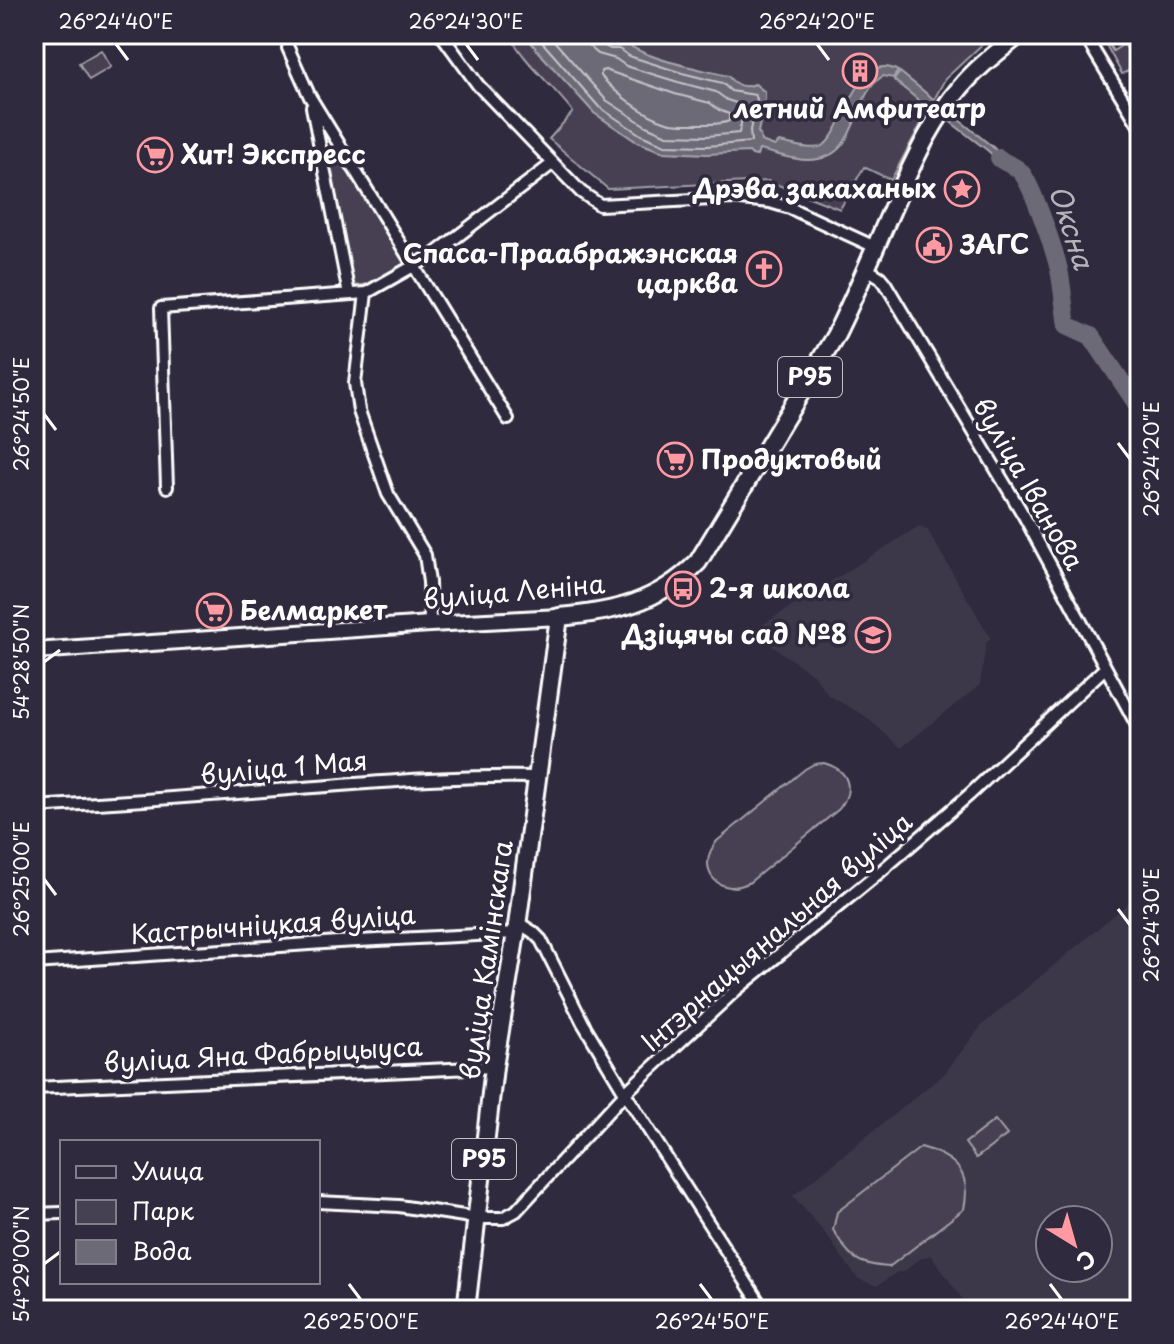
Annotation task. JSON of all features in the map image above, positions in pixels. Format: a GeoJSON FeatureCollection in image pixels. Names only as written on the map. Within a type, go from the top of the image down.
{"type":"FeatureCollection","features":[{"type":"Feature","properties":{"kind":"main road","name":"вуліца Леніна"},"geometry":{"type":"LineString","coordinates":[[34,651],[559,617],[596,612],[650,598],[675,583],[698,562],[835,336],[932,128],[950,100],[976,70],[1020,34]]}},
{"type":"Feature","properties":{"kind":"main road","name":"вуліца Камінскага"},"geometry":{"type":"LineString","coordinates":[[466,1310],[494,1067],[559,617]]}},
{"type":"Feature","properties":{"kind":"street"},"geometry":{"type":"LineString","coordinates":[[441,34],[478,85],[552,164],[581,192],[600,205],[731,198],[770,202],[875,247]]}},
{"type":"Feature","properties":{"kind":"street"},"geometry":{"type":"LineString","coordinates":[[1089,34],[1088,41],[1140,127]]}},
{"type":"Feature","properties":{"kind":"street"},"geometry":{"type":"LineString","coordinates":[[288,48],[310,97],[508,419]]}},
{"type":"Feature","properties":{"kind":"street"},"geometry":{"type":"LineString","coordinates":[[310,97],[349,294]]}},
{"type":"Feature","properties":{"kind":"street"},"geometry":{"type":"LineString","coordinates":[[167,487],[161,308],[366,293],[433,255],[552,164]]}},
{"type":"Feature","properties":{"kind":"street","name":"вуліца Іванова"},"geometry":{"type":"LineString","coordinates":[[867,269],[885,283],[1024,516],[1140,731]]}},
{"type":"Feature","properties":{"kind":"street"},"geometry":{"type":"LineString","coordinates":[[366,293],[355,383],[359,411],[388,494],[425,555],[430,624]]}},
{"type":"Feature","properties":{"kind":"street","name":"Інтэрнацыянальная вуліца"},"geometry":{"type":"LineString","coordinates":[[320,1202],[399,1206],[477,1218],[503,1218],[516,1211],[625,1093],[736,990],[969,795],[1105,668]]}},
{"type":"Feature","properties":{"kind":"street","name":"вуліца 1 Мая"},"geometry":{"type":"LineString","coordinates":[[34,807],[430,778],[538,777]]}},
{"type":"Feature","properties":{"kind":"street"},"geometry":{"type":"LineString","coordinates":[[516,928],[533,932],[541,940],[583,1023],[625,1093],[764,1310]]}},
{"type":"Feature","properties":{"kind":"street","name":"Кастрычніцкая вуліца"},"geometry":{"type":"LineString","coordinates":[[34,963],[516,928]]}},
{"type":"Feature","properties":{"kind":"street","name":"вуліца Яна Фабрыцыуса"},"geometry":{"type":"LineString","coordinates":[[34,1088],[494,1067]]}},
{"type":"Feature","properties":{"kind":"street"},"geometry":{"type":"LineString","coordinates":[[34,1214],[60,1213]]}},
{"type":"Feature","properties":{"kind":"shaded area","name":"Дзіцячы сад №8"},"geometry":{"type":"Polygon","coordinates":[[[919,526],[927,529],[991,639],[986,643],[980,685],[901,748],[865,716],[828,695],[814,675],[751,632],[919,526]]]}},
{"type":"Feature","properties":{"kind":"shaded area"},"geometry":{"type":"Polygon","coordinates":[[[1138,899],[1140,1271],[1134,1279],[1140,1283],[1140,1306],[1137,1310],[970,1310],[931,1255],[877,1286],[858,1279],[793,1196],[944,1074],[982,1025],[1132,900],[1138,899]]]}},
{"type":"Feature","properties":{"kind":"green space"},"geometry":{"type":"Polygon","coordinates":[[[510,34],[987,34],[996,41],[990,37],[945,79],[891,180],[864,167],[840,209],[768,181],[608,189],[549,139],[573,112],[521,53],[510,34]]]}},
{"type":"Feature","properties":{"kind":"green space"},"geometry":{"type":"Polygon","coordinates":[[[1100,34],[1106,34],[1104,37],[1113,51],[1124,44],[1133,59],[1131,69],[1122,74],[1100,34]]]}},
{"type":"Feature","properties":{"kind":"green space"},"geometry":{"type":"Polygon","coordinates":[[[101,50],[111,67],[89,80],[79,63],[101,50]]]}},
{"type":"Feature","properties":{"kind":"green space"},"geometry":{"type":"Polygon","coordinates":[[[340,153],[406,265],[371,284],[354,286],[328,160],[340,153]]]}},
{"type":"Feature","properties":{"kind":"green space"},"geometry":{"type":"Polygon","coordinates":[[[824,763],[839,770],[847,781],[847,794],[839,809],[750,882],[729,887],[713,878],[708,862],[717,841],[805,769],[824,763]]]}},
{"type":"Feature","properties":{"kind":"green space"},"geometry":{"type":"Polygon","coordinates":[[[995,1120],[1007,1135],[976,1158],[965,1143],[995,1120]]]}},
{"type":"Feature","properties":{"kind":"green space"},"geometry":{"type":"Polygon","coordinates":[[[921,1147],[952,1161],[958,1168],[965,1185],[964,1209],[889,1267],[861,1262],[849,1253],[833,1230],[837,1212],[921,1147]]]}},
{"type":"Feature","properties":{"kind":"water"},"geometry":{"type":"Polygon","coordinates":[[[525,34],[602,34],[613,41],[620,39],[657,58],[728,76],[740,85],[755,84],[765,92],[758,132],[761,141],[775,146],[779,142],[808,148],[824,145],[862,80],[872,71],[884,67],[898,71],[893,78],[883,76],[872,86],[846,139],[838,150],[825,157],[802,160],[759,150],[757,156],[749,152],[663,152],[637,142],[594,113],[525,34]]]}},
{"type":"Feature","properties":{"kind":"water"},"geometry":{"type":"Polygon","coordinates":[[[900,72],[1019,169],[1007,168],[923,104],[894,80],[900,72]]]}},
{"type":"Feature","properties":{"kind":"waterway","name":"Оксна"},"geometry":{"type":"LineString","coordinates":[[999,158],[1020,171],[1037,204],[1058,266],[1067,325],[1091,336],[1140,409]]}},
{"type":"Feature","properties":{"kind":"waterway","name":"Оксна"},"geometry":{"type":"LineString","coordinates":[[1140,502],[1140,508]]}},
{"type":"Feature","properties":{"kind":"place","name":"летний Амфитеатр"},"geometry":{"type":"Point","coordinates":[860,71]}},
{"type":"Feature","properties":{"kind":"place","name":"Хит! Экспресс"},"geometry":{"type":"Point","coordinates":[155,155]}},
{"type":"Feature","properties":{"kind":"place","name":"Дрэва закаханых"},"geometry":{"type":"Point","coordinates":[962,189]}},
{"type":"Feature","properties":{"kind":"place","name":"ЗАГС"},"geometry":{"type":"Point","coordinates":[934,245]}},
{"type":"Feature","properties":{"kind":"place","name":"Спаса-Праабражэнская царква"},"geometry":{"type":"Point","coordinates":[764,269]}},
{"type":"Feature","properties":{"kind":"place","name":"Продуктовый"},"geometry":{"type":"Point","coordinates":[675,460]}},
{"type":"Feature","properties":{"kind":"place","name":"2-я школа"},"geometry":{"type":"Point","coordinates":[683,589]}},
{"type":"Feature","properties":{"kind":"place","name":"Белмаркет"},"geometry":{"type":"Point","coordinates":[214,611]}},
{"type":"Feature","properties":{"kind":"place","name":"Дзіцячы сад №8"},"geometry":{"type":"Point","coordinates":[873,635]}}]}
